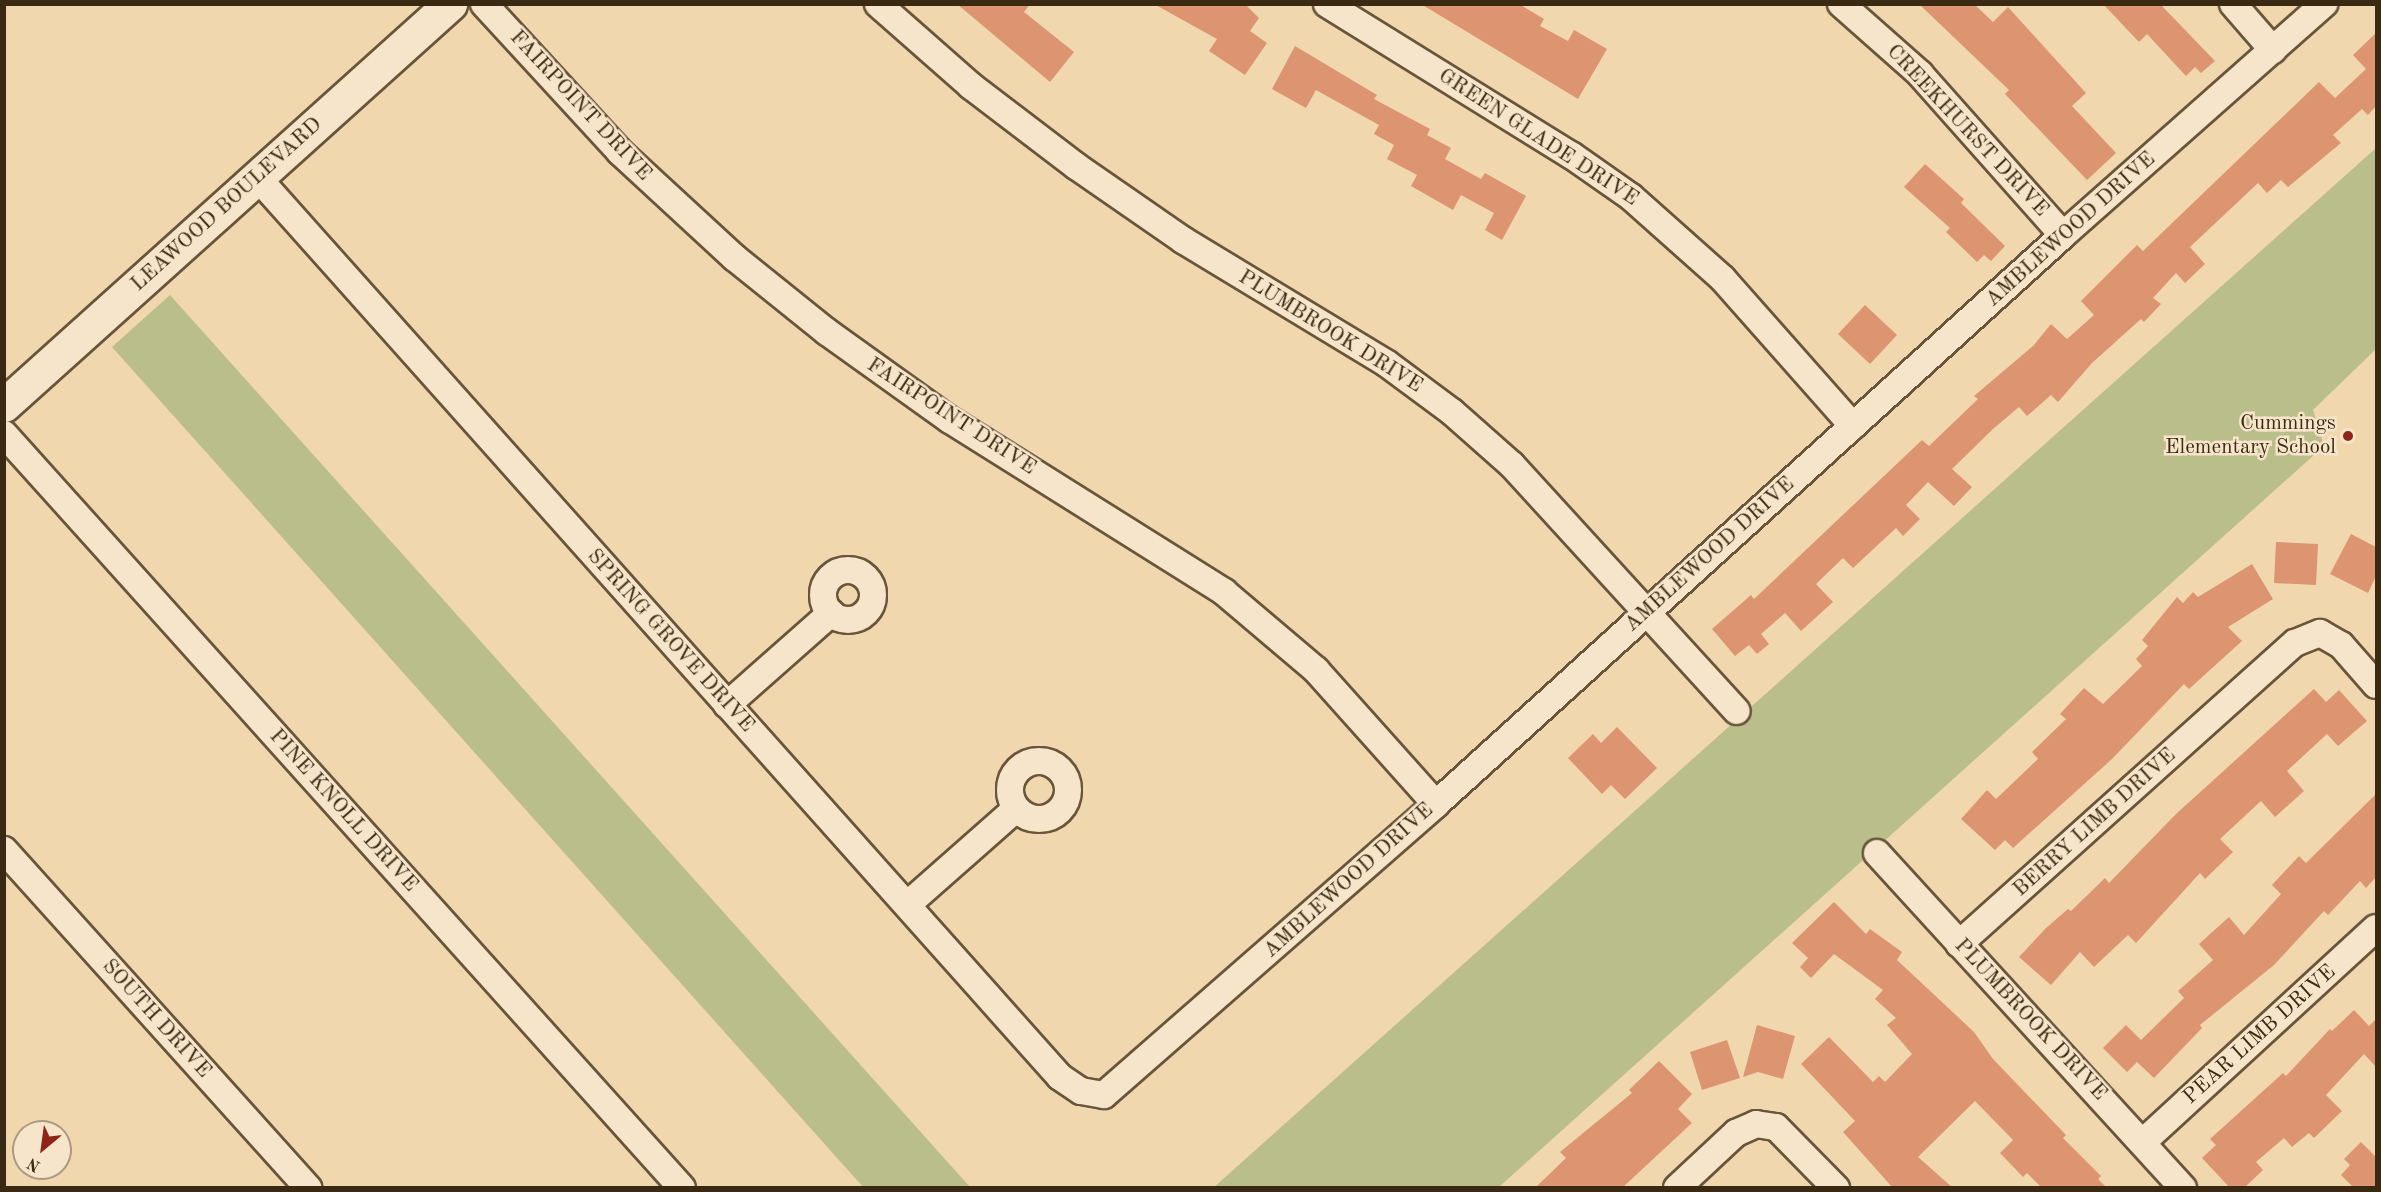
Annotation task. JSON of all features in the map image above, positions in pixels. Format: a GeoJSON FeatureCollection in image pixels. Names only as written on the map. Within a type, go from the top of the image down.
{"type":"FeatureCollection","features":[{"type":"Feature","properties":{"kind":"street","name":"LEAWOOD BOULEVARD"},"geometry":{"type":"LineString","coordinates":[[4,405],[450,4]]}},
{"type":"Feature","properties":{"kind":"street","name":"FAIRPOINT DRIVE"},"geometry":{"type":"LineString","coordinates":[[484,4],[620,152],[735,258],[827,332],[932,407],[1175,560],[1257,619],[1316,670],[1436,804]]}},
{"type":"Feature","properties":{"kind":"street","name":"PLUMBROOK DRIVE"},"geometry":{"type":"LineString","coordinates":[[878,4],[971,87],[1076,166],[1183,240],[1386,363],[1452,412],[1512,465],[1737,711]]}},
{"type":"Feature","properties":{"kind":"street","name":"GREEN GLADE DRIVE"},"geometry":{"type":"LineString","coordinates":[[1328,4],[1571,155],[1639,204],[1723,279],[1853,426]]}},
{"type":"Feature","properties":{"kind":"street","name":"CREEKHURST DRIVE"},"geometry":{"type":"LineString","coordinates":[[1841,4],[1920,74],[2063,235]]}},
{"type":"Feature","properties":{"kind":"street"},"geometry":{"type":"LineString","coordinates":[[2232,4],[2273,50]]}},
{"type":"Feature","properties":{"kind":"street","name":"AMBLEWOOD DRIVE"},"geometry":{"type":"LineString","coordinates":[[1091,1093],[1104,1095],[1126,1080],[1436,804],[2063,235],[2324,4]]}},
{"type":"Feature","properties":{"kind":"street","name":"SPRING GROVE DRIVE"},"geometry":{"type":"LineString","coordinates":[[258,177],[1060,1077],[1081,1091],[1091,1093]]}},
{"type":"Feature","properties":{"kind":"street","name":"PINE KNOLL DRIVE"},"geometry":{"type":"LineString","coordinates":[[4,434],[682,1188]]}},
{"type":"Feature","properties":{"kind":"street"},"geometry":{"type":"LineString","coordinates":[[727,705],[831,613]]}},
{"type":"Feature","properties":{"kind":"street","name":"BERRY LIMB DRIVE"},"geometry":{"type":"LineString","coordinates":[[1959,944],[2295,643],[2320,633],[2341,645],[2376,685]]}},
{"type":"Feature","properties":{"kind":"street"},"geometry":{"type":"LineString","coordinates":[[906,905],[1016,809]]}},
{"type":"Feature","properties":{"kind":"street","name":"SOUTH DRIVE"},"geometry":{"type":"LineString","coordinates":[[4,850],[308,1188]]}},
{"type":"Feature","properties":{"kind":"street","name":"PLUMBROOK DRIVE"},"geometry":{"type":"LineString","coordinates":[[1877,853],[2183,1188]]}},
{"type":"Feature","properties":{"kind":"street","name":"PEAR LIMB DRIVE"},"geometry":{"type":"LineString","coordinates":[[2143,1142],[2376,928]]}},
{"type":"Feature","properties":{"kind":"street"},"geometry":{"type":"LineString","coordinates":[[1677,1188],[1736,1133],[1756,1124],[1776,1127],[1836,1188]]}},
{"type":"Feature","properties":{"kind":"green space"},"geometry":{"type":"Polygon","coordinates":[[[2376,148],[2376,349],[2313,410],[2324,446],[1499,1187],[1213,1188],[2376,148]]]}},
{"type":"Feature","properties":{"kind":"green space"},"geometry":{"type":"Polygon","coordinates":[[[170,295],[970,1187],[863,1187],[112,347],[170,295]]]}},
{"type":"Feature","properties":{"kind":"building"},"geometry":{"type":"Polygon","coordinates":[[[957,4],[1030,4],[1024,12],[1074,52],[1050,82],[957,4]]]}},
{"type":"Feature","properties":{"kind":"building"},"geometry":{"type":"Polygon","coordinates":[[[1154,4],[1245,4],[1259,18],[1250,31],[1267,43],[1245,75],[1209,51],[1217,39],[1154,4]]]}},
{"type":"Feature","properties":{"kind":"building"},"geometry":{"type":"Polygon","coordinates":[[[1421,4],[1519,4],[1544,19],[1540,26],[1568,41],[1574,30],[1607,49],[1578,99],[1421,4]]]}},
{"type":"Feature","properties":{"kind":"building"},"geometry":{"type":"Polygon","coordinates":[[[1919,4],[1974,4],[1993,22],[2008,7],[2086,93],[2072,106],[2116,153],[2087,180],[2005,94],[2009,90],[1919,4]]]}},
{"type":"Feature","properties":{"kind":"building"},"geometry":{"type":"Polygon","coordinates":[[[2103,4],[2160,4],[2215,61],[2201,73],[2195,67],[2186,76],[2147,34],[2139,42],[2103,4]]]}},
{"type":"Feature","properties":{"kind":"building"},"geometry":{"type":"Polygon","coordinates":[[[2376,33],[2376,106],[2368,115],[2362,109],[2333,135],[2341,143],[2288,187],[2281,180],[2267,193],[2258,183],[2190,247],[2205,264],[2185,283],[2176,273],[2153,298],[2161,304],[2144,322],[2141,319],[2092,363],[2058,402],[2051,395],[2027,416],[2019,407],[1993,429],[1952,469],[1972,487],[1954,506],[1928,482],[1906,505],[1920,519],[1903,536],[1896,528],[1853,568],[1843,558],[1816,584],[1833,602],[1801,631],[1785,613],[1761,634],[1769,644],[1757,654],[1749,645],[1735,656],[1712,629],[1751,595],[1754,599],[1922,440],[1929,446],[1978,399],[1974,396],[2033,346],[2051,324],[2067,339],[2094,315],[2081,301],[2137,245],[2143,251],[2319,82],[2335,98],[2366,69],[2353,55],[2376,33]]]}},
{"type":"Feature","properties":{"kind":"building"},"geometry":{"type":"Polygon","coordinates":[[[1295,46],[1377,95],[1374,99],[1430,129],[1427,135],[1451,148],[1445,159],[1481,179],[1485,173],[1526,196],[1502,240],[1485,230],[1494,213],[1461,195],[1453,210],[1411,186],[1417,175],[1387,159],[1394,145],[1374,134],[1379,125],[1316,90],[1306,108],[1272,89],[1295,46]]]}},
{"type":"Feature","properties":{"kind":"building"},"geometry":{"type":"Polygon","coordinates":[[[1925,164],[1964,199],[1961,203],[2005,246],[1991,261],[1984,255],[1977,262],[1946,232],[1950,228],[1904,187],[1925,164]]]}},
{"type":"Feature","properties":{"kind":"building"},"geometry":{"type":"Polygon","coordinates":[[[1865,305],[1897,335],[1870,364],[1838,334],[1865,305]]]}},
{"type":"Feature","properties":{"kind":"building"},"geometry":{"type":"Polygon","coordinates":[[[2351,534],[2376,547],[2376,576],[2368,593],[2330,574],[2351,534]]]}},
{"type":"Feature","properties":{"kind":"building"},"geometry":{"type":"Polygon","coordinates":[[[2276,542],[2318,544],[2316,585],[2274,583],[2276,542]]]}},
{"type":"Feature","properties":{"kind":"building"},"geometry":{"type":"Polygon","coordinates":[[[2252,564],[2273,599],[2228,627],[2242,641],[2189,689],[2184,684],[2112,759],[2013,848],[2005,840],[1995,850],[1961,819],[1987,790],[1996,799],[2038,759],[2032,752],[2066,719],[2060,714],[2084,688],[2103,704],[2142,666],[2136,659],[2148,646],[2142,640],[2177,597],[2183,603],[2193,592],[2198,597],[2252,564]]]}},
{"type":"Feature","properties":{"kind":"building"},"geometry":{"type":"Polygon","coordinates":[[[2314,689],[2326,702],[2339,690],[2367,721],[2338,746],[2327,734],[2287,771],[2304,791],[2275,817],[2261,801],[2220,839],[2233,852],[2205,879],[2200,873],[2136,943],[2128,935],[2094,967],[2080,952],[2051,985],[2019,957],[2046,928],[2068,909],[2071,911],[2105,878],[2109,883],[2176,814],[2314,689]]]}},
{"type":"Feature","properties":{"kind":"building"},"geometry":{"type":"Polygon","coordinates":[[[1617,727],[1657,768],[1625,799],[1611,785],[1602,794],[1568,758],[1593,734],[1601,743],[1617,727]]]}},
{"type":"Feature","properties":{"kind":"building"},"geometry":{"type":"Polygon","coordinates":[[[2376,794],[2376,877],[2366,888],[2360,881],[2328,915],[2324,911],[2274,965],[2200,1025],[2202,1028],[2154,1078],[2137,1062],[2127,1072],[2103,1048],[2126,1025],[2141,1040],[2184,998],[2178,991],[2213,960],[2199,944],[2229,917],[2244,935],[2281,894],[2272,885],[2299,856],[2306,863],[2376,794]]]}},
{"type":"Feature","properties":{"kind":"building"},"geometry":{"type":"Polygon","coordinates":[[[1834,902],[1866,934],[1870,929],[1902,952],[1897,960],[1974,1032],[1993,1059],[2066,1135],[2063,1138],[2101,1176],[2098,1179],[2107,1188],[2042,1188],[2027,1173],[2023,1177],[2000,1153],[2013,1140],[1975,1101],[1918,1157],[1953,1188],[1893,1188],[1843,1132],[1855,1121],[1801,1064],[1829,1037],[1873,1082],[1879,1076],[1885,1082],[1912,1054],[1887,1025],[1896,1018],[1875,999],[1883,990],[1834,954],[1811,978],[1800,967],[1808,958],[1792,943],[1834,902]]]}},
{"type":"Feature","properties":{"kind":"building"},"geometry":{"type":"Polygon","coordinates":[[[2354,1010],[2369,1026],[2376,1019],[2376,1067],[2364,1054],[2326,1095],[2342,1111],[2314,1138],[2309,1133],[2292,1147],[2284,1138],[2256,1162],[2263,1170],[2244,1188],[2230,1188],[2202,1158],[2216,1145],[2210,1139],[2283,1073],[2286,1076],[2330,1029],[2332,1031],[2354,1010]]]}},
{"type":"Feature","properties":{"kind":"building"},"geometry":{"type":"Polygon","coordinates":[[[1757,1025],[1795,1036],[1783,1079],[1758,1072],[1743,1077],[1757,1025]]]}},
{"type":"Feature","properties":{"kind":"building"},"geometry":{"type":"Polygon","coordinates":[[[1727,1040],[1740,1078],[1702,1090],[1690,1052],[1727,1040]]]}},
{"type":"Feature","properties":{"kind":"building"},"geometry":{"type":"Polygon","coordinates":[[[1659,1061],[1692,1094],[1678,1109],[1692,1123],[1622,1188],[1535,1188],[1566,1158],[1560,1152],[1632,1093],[1629,1090],[1659,1061]]]}},
{"type":"Feature","properties":{"kind":"building"},"geometry":{"type":"Polygon","coordinates":[[[2361,1142],[2376,1157],[2376,1188],[2354,1188],[2341,1175],[2350,1165],[2344,1159],[2361,1142]]]}},
{"type":"Feature","properties":{"kind":"place","name":"Cummings Elementary School"},"geometry":{"type":"Point","coordinates":[2348,436]}}]}
